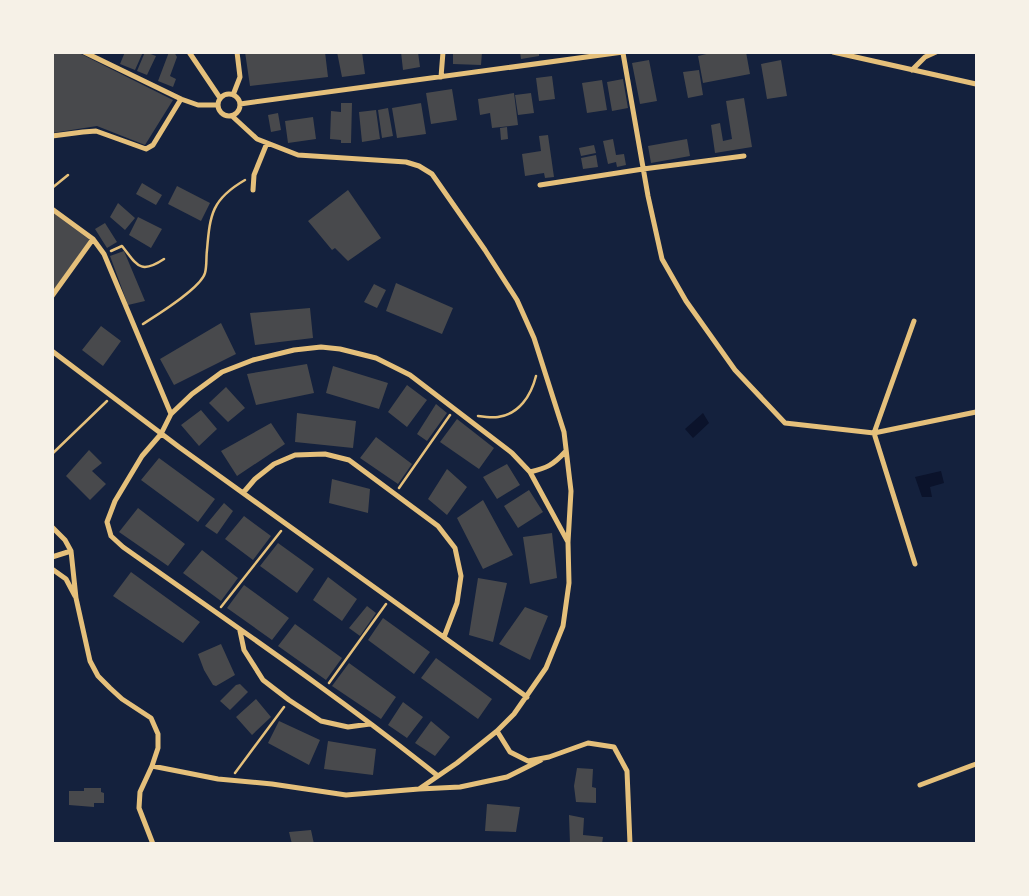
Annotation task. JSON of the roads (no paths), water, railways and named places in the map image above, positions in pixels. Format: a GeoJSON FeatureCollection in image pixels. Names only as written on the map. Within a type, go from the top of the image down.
{"type":"FeatureCollection","features":[{"type":"Feature","properties":{"kind":"street"},"geometry":{"type":"LineString","coordinates":[[84,52],[181,99],[198,105],[218,105]]}},
{"type":"Feature","properties":{"kind":"street"},"geometry":{"type":"LineString","coordinates":[[189,52],[220,98]]}},
{"type":"Feature","properties":{"kind":"street"},"geometry":{"type":"LineString","coordinates":[[233,95],[240,77],[237,52]]}},
{"type":"Feature","properties":{"kind":"street"},"geometry":{"type":"LineString","coordinates":[[441,77],[443,52]]}},
{"type":"Feature","properties":{"kind":"street"},"geometry":{"type":"LineString","coordinates":[[833,52],[976,84]]}},
{"type":"Feature","properties":{"kind":"street"},"geometry":{"type":"LineString","coordinates":[[912,70],[925,57],[936,52]]}},
{"type":"Feature","properties":{"kind":"street"},"geometry":{"type":"LineString","coordinates":[[240,104],[623,53],[648,196],[662,259],[686,301],[735,370],[785,423],[874,433],[976,412]]}},
{"type":"Feature","properties":{"kind":"street"},"geometry":{"type":"LineString","coordinates":[[232,116],[238,111],[240,104],[233,95],[226,95],[220,98],[218,105],[222,113],[232,116],[257,139],[298,156],[406,162],[432,174],[517,300],[534,338],[564,432],[565,452],[572,491],[568,542],[569,583],[563,626],[546,668],[514,714],[497,731],[457,764],[419,789]]}},
{"type":"Feature","properties":{"kind":"street"},"geometry":{"type":"LineString","coordinates":[[52,136],[96,131],[146,150],[152,144],[181,99]]}},
{"type":"Feature","properties":{"kind":"street"},"geometry":{"type":"LineString","coordinates":[[253,190],[254,175],[268,143]]}},
{"type":"Feature","properties":{"kind":"street"},"geometry":{"type":"LineString","coordinates":[[540,185],[744,156]]}},
{"type":"Feature","properties":{"kind":"street"},"geometry":{"type":"LineString","coordinates":[[52,209],[94,239],[104,254],[171,414]]}},
{"type":"Feature","properties":{"kind":"street"},"geometry":{"type":"LineString","coordinates":[[52,296],[94,239]]}},
{"type":"Feature","properties":{"kind":"street"},"geometry":{"type":"LineString","coordinates":[[914,321],[874,433],[914,564]]}},
{"type":"Feature","properties":{"kind":"street"},"geometry":{"type":"LineString","coordinates":[[438,776],[324,690],[123,547],[111,536],[107,522],[115,502],[142,456],[161,434],[171,414],[192,394],[222,372],[261,358],[294,350],[321,347],[340,349],[376,358],[410,375],[512,453],[530,472],[568,542]]}},
{"type":"Feature","properties":{"kind":"street"},"geometry":{"type":"LineString","coordinates":[[52,351],[161,434],[502,680],[527,696]]}},
{"type":"Feature","properties":{"kind":"street"},"geometry":{"type":"LineString","coordinates":[[530,472],[547,468],[565,452]]}},
{"type":"Feature","properties":{"kind":"street"},"geometry":{"type":"LineString","coordinates":[[243,493],[255,479],[274,464],[295,455],[325,454],[349,460],[396,493],[438,526],[455,548],[461,576],[457,602],[444,637]]}},
{"type":"Feature","properties":{"kind":"street"},"geometry":{"type":"LineString","coordinates":[[52,527],[65,540],[71,551],[76,598],[90,661],[98,676],[122,699],[151,718],[158,734],[158,748],[140,792],[139,808],[153,844]]}},
{"type":"Feature","properties":{"kind":"street"},"geometry":{"type":"LineString","coordinates":[[52,557],[71,551]]}},
{"type":"Feature","properties":{"kind":"street"},"geometry":{"type":"LineString","coordinates":[[52,569],[66,580],[76,598]]}},
{"type":"Feature","properties":{"kind":"street"},"geometry":{"type":"LineString","coordinates":[[240,630],[244,650],[263,680],[289,700],[321,721],[348,727],[370,724]]}},
{"type":"Feature","properties":{"kind":"street"},"geometry":{"type":"LineString","coordinates":[[497,731],[510,752],[528,761],[548,757]]}},
{"type":"Feature","properties":{"kind":"street"},"geometry":{"type":"LineString","coordinates":[[152,766],[230,780],[272,784],[346,796],[460,787],[507,777],[548,757],[588,743],[614,747],[627,771],[630,844]]}},
{"type":"Feature","properties":{"kind":"street"},"geometry":{"type":"LineString","coordinates":[[920,785],[976,764]]}},
{"type":"Feature","properties":{"kind":"water"},"geometry":{"type":"Polygon","coordinates":[[[703,413],[709,423],[693,438],[685,429],[703,413]]]}},
{"type":"Feature","properties":{"kind":"water"},"geometry":{"type":"Polygon","coordinates":[[[941,471],[944,483],[930,487],[932,497],[922,497],[915,477],[941,471]]]}}]}
